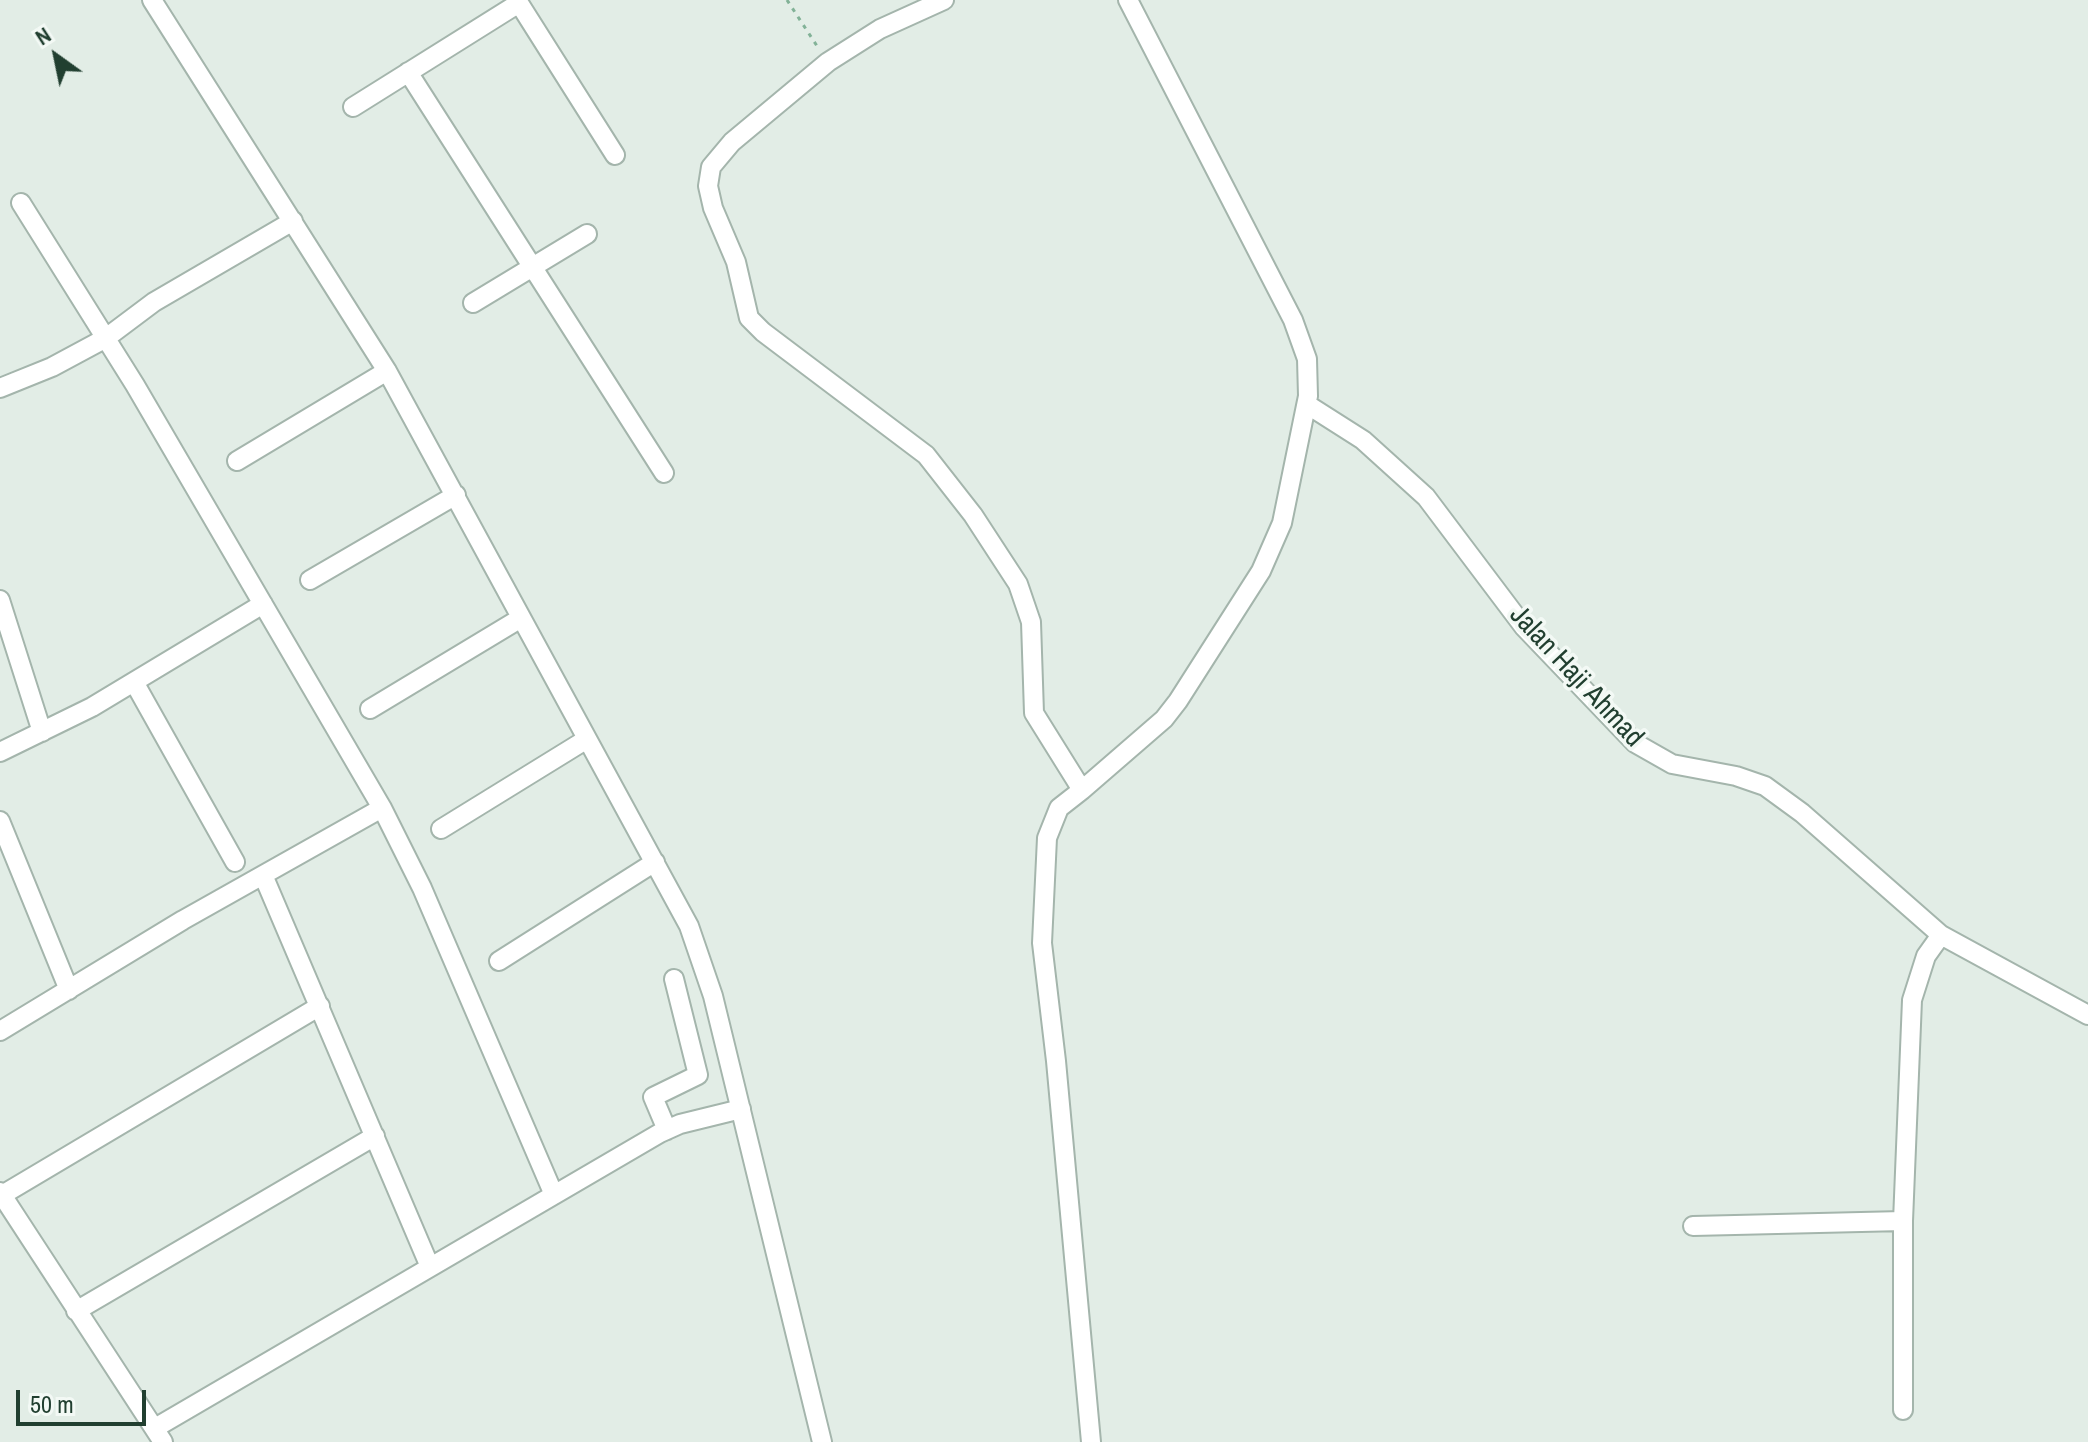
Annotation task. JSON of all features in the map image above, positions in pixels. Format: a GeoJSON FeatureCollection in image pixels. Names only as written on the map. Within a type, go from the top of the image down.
{"type":"FeatureCollection","features":[{"type":"Feature","properties":{"kind":"street"},"geometry":{"type":"LineString","coordinates":[[152,0],[387,371],[655,862],[700,953],[822,1442]]}},
{"type":"Feature","properties":{"kind":"street"},"geometry":{"type":"LineString","coordinates":[[944,0],[880,29],[828,62],[732,142],[711,167],[708,186],[713,208],[736,262],[749,318],[763,332],[926,455],[973,515],[1018,584],[1031,622],[1034,713],[1082,790]]}},
{"type":"Feature","properties":{"kind":"street"},"geometry":{"type":"LineString","coordinates":[[1091,1442],[1056,1061],[1042,943],[1047,838],[1059,808],[1171,710],[1261,571],[1282,523],[1308,405],[1307,359],[1293,320],[1128,0]]}},
{"type":"Feature","properties":{"kind":"street"},"geometry":{"type":"LineString","coordinates":[[353,107],[518,2],[615,155]]}},
{"type":"Feature","properties":{"kind":"street"},"geometry":{"type":"LineString","coordinates":[[408,72],[664,473]]}},
{"type":"Feature","properties":{"kind":"street"},"geometry":{"type":"LineString","coordinates":[[21,203],[106,338],[382,808],[422,888],[554,1195]]}},
{"type":"Feature","properties":{"kind":"street"},"geometry":{"type":"LineString","coordinates":[[0,388],[52,367],[106,338],[154,302],[293,221]]}},
{"type":"Feature","properties":{"kind":"street"},"geometry":{"type":"LineString","coordinates":[[473,303],[587,234]]}},
{"type":"Feature","properties":{"kind":"street"},"geometry":{"type":"LineString","coordinates":[[237,461],[387,371]]}},
{"type":"Feature","properties":{"kind":"street","name":"Jalan Haji Ahmad"},"geometry":{"type":"LineString","coordinates":[[1308,405],[1363,440],[1426,497],[1445,517],[1524,627],[1635,743],[1672,764],[1736,776],[1765,786],[1802,813],[1941,935],[2088,1015]]}},
{"type":"Feature","properties":{"kind":"street"},"geometry":{"type":"LineString","coordinates":[[310,580],[456,495]]}},
{"type":"Feature","properties":{"kind":"street"},"geometry":{"type":"LineString","coordinates":[[0,601],[42,732]]}},
{"type":"Feature","properties":{"kind":"street"},"geometry":{"type":"LineString","coordinates":[[0,752],[134,682],[263,604]]}},
{"type":"Feature","properties":{"kind":"street"},"geometry":{"type":"LineString","coordinates":[[370,709],[521,618]]}},
{"type":"Feature","properties":{"kind":"street"},"geometry":{"type":"LineString","coordinates":[[134,682],[235,862]]}},
{"type":"Feature","properties":{"kind":"street"},"geometry":{"type":"LineString","coordinates":[[441,829],[587,739]]}},
{"type":"Feature","properties":{"kind":"street"},"geometry":{"type":"LineString","coordinates":[[0,1031],[382,808]]}},
{"type":"Feature","properties":{"kind":"street"},"geometry":{"type":"LineString","coordinates":[[0,821],[69,990]]}},
{"type":"Feature","properties":{"kind":"street"},"geometry":{"type":"LineString","coordinates":[[499,961],[655,862]]}},
{"type":"Feature","properties":{"kind":"street"},"geometry":{"type":"LineString","coordinates":[[263,875],[430,1267]]}},
{"type":"Feature","properties":{"kind":"street"},"geometry":{"type":"LineString","coordinates":[[1903,1410],[1903,1221],[1912,1000],[1926,956],[1941,935]]}},
{"type":"Feature","properties":{"kind":"street"},"geometry":{"type":"LineString","coordinates":[[667,1130],[653,1097],[698,1075],[674,979]]}},
{"type":"Feature","properties":{"kind":"street"},"geometry":{"type":"LineString","coordinates":[[320,1006],[1,1193],[159,1435],[430,1267],[667,1130],[741,1109]]}},
{"type":"Feature","properties":{"kind":"street"},"geometry":{"type":"LineString","coordinates":[[76,1311],[375,1136]]}},
{"type":"Feature","properties":{"kind":"street"},"geometry":{"type":"LineString","coordinates":[[1693,1226],[1903,1221]]}},
{"type":"Feature","properties":{"kind":"path"},"geometry":{"type":"LineString","coordinates":[[787,0],[828,62]]}}]}
